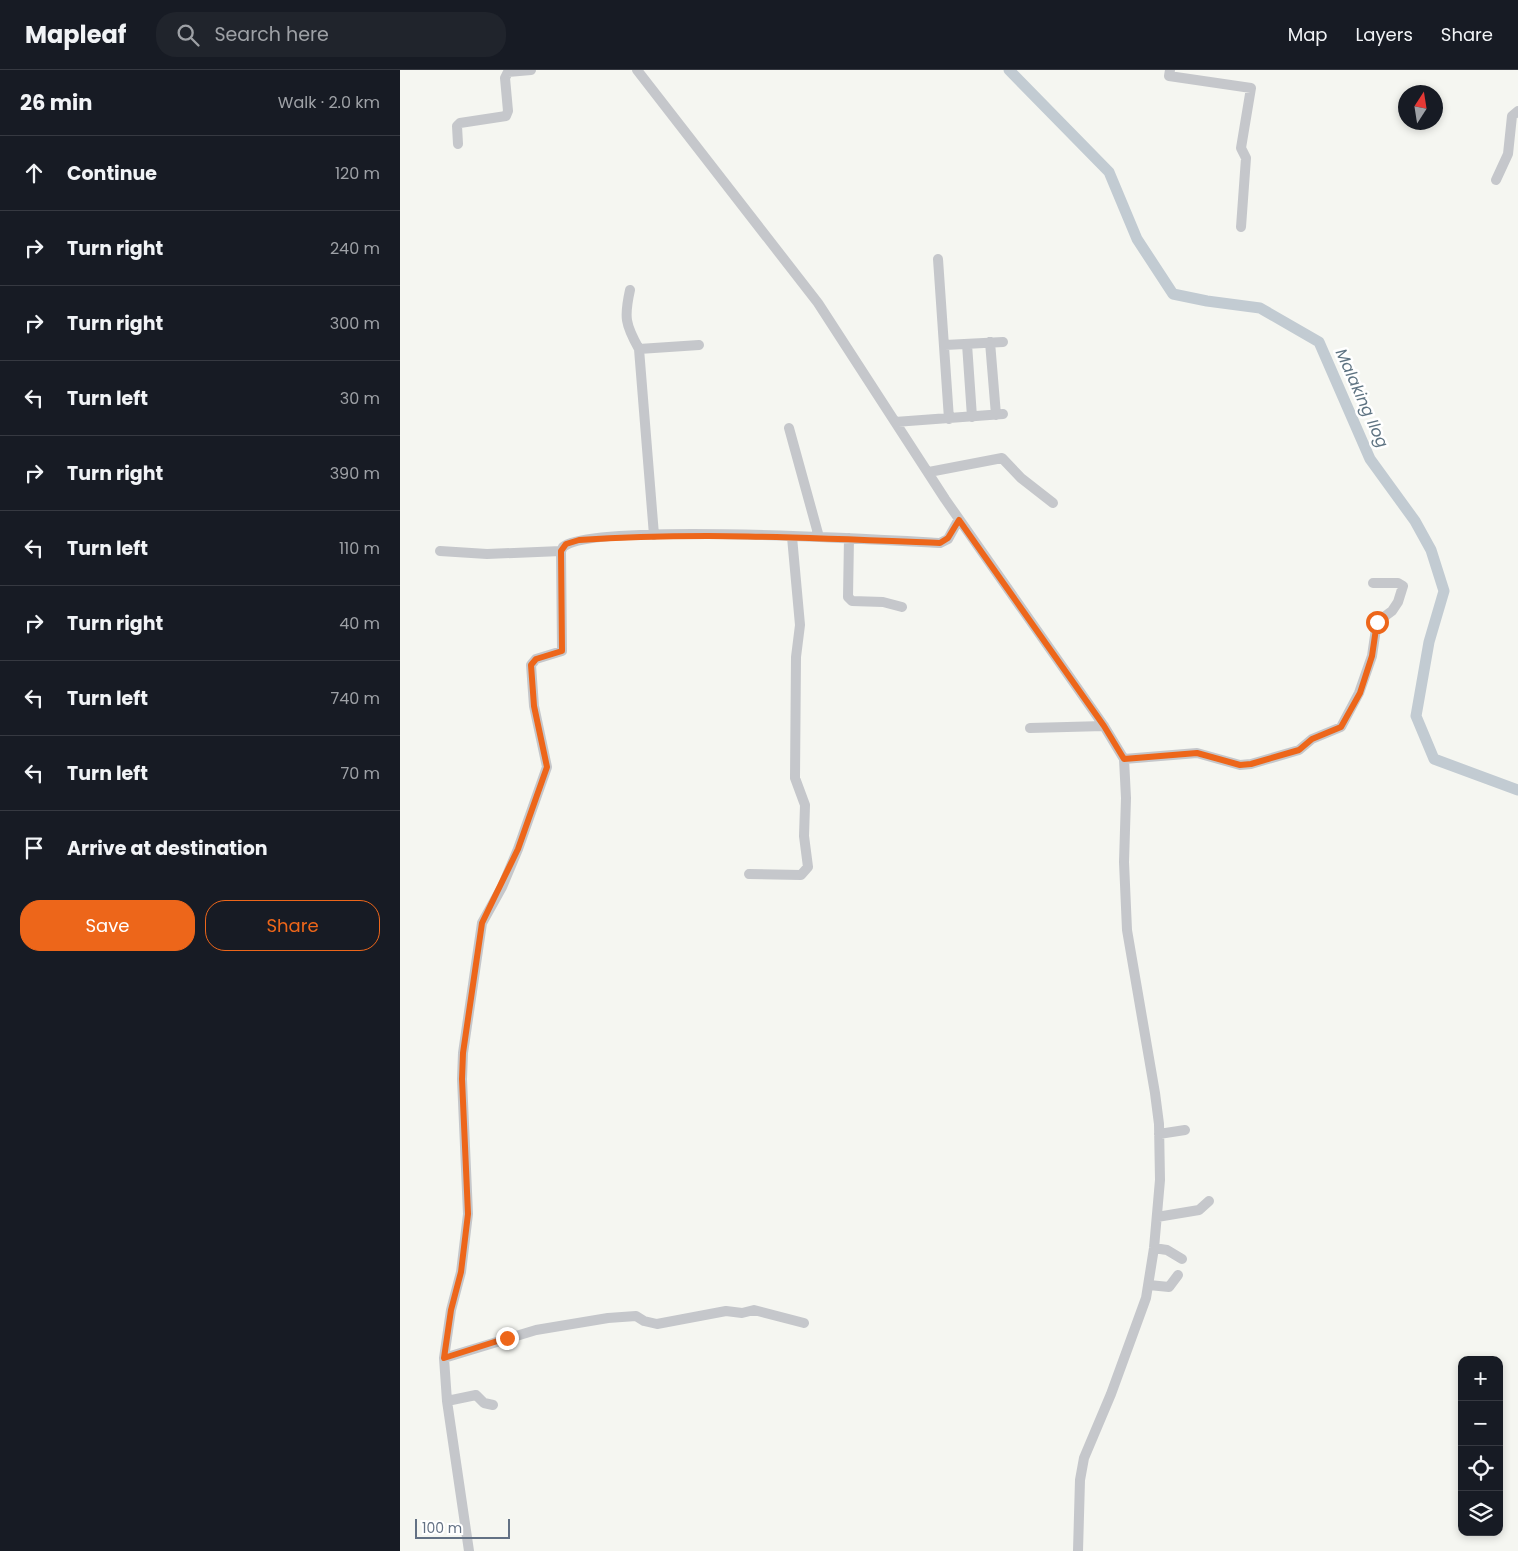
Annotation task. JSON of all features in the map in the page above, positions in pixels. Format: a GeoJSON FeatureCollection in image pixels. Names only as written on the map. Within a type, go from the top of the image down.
{"type":"FeatureCollection","features":[{"type":"Feature","properties":{"kind":"street"},"geometry":{"type":"LineString","coordinates":[[458,144],[457,129],[460,123],[506,116],[508,111],[505,78],[508,72],[531,70]]}},
{"type":"Feature","properties":{"kind":"street"},"geometry":{"type":"LineString","coordinates":[[637,70],[818,303],[895,422],[930,472],[959,520],[1104,726],[1124,759],[1126,798],[1124,862],[1126,930],[1155,1092],[1159,1134],[1160,1180],[1149,1285],[1140,1319],[1084,1458],[1080,1480],[1078,1551]]}},
{"type":"Feature","properties":{"kind":"street"},"geometry":{"type":"LineString","coordinates":[[1170,70],[1169,76],[1251,88],[1240,148],[1246,158],[1241,227]]}},
{"type":"Feature","properties":{"kind":"street"},"geometry":{"type":"LineString","coordinates":[[1496,180],[1508,154],[1512,116],[1518,111]]}},
{"type":"Feature","properties":{"kind":"street"},"geometry":{"type":"LineString","coordinates":[[938,259],[949,419]]}},
{"type":"Feature","properties":{"kind":"street"},"geometry":{"type":"LineString","coordinates":[[630,290],[625,313],[627,328],[639,349],[654,535]]}},
{"type":"Feature","properties":{"kind":"street"},"geometry":{"type":"LineString","coordinates":[[895,422],[999,414],[990,342]]}},
{"type":"Feature","properties":{"kind":"street"},"geometry":{"type":"LineString","coordinates":[[944,345],[1003,342]]}},
{"type":"Feature","properties":{"kind":"street"},"geometry":{"type":"LineString","coordinates":[[967,344],[972,417]]}},
{"type":"Feature","properties":{"kind":"street"},"geometry":{"type":"LineString","coordinates":[[639,349],[699,345]]}},
{"type":"Feature","properties":{"kind":"street"},"geometry":{"type":"LineString","coordinates":[[789,428],[819,537]]}},
{"type":"Feature","properties":{"kind":"street"},"geometry":{"type":"LineString","coordinates":[[930,472],[1002,458],[1021,478],[1053,504]]}},
{"type":"Feature","properties":{"kind":"street"},"geometry":{"type":"LineString","coordinates":[[469,1551],[447,1401],[444,1358],[451,1310],[461,1272],[468,1214],[462,1079],[465,1030],[482,923],[518,849],[547,767],[534,706],[531,665],[536,659],[562,651],[561,551],[566,544],[579,540],[654,535],[819,537],[940,543],[948,538],[959,520]]}},
{"type":"Feature","properties":{"kind":"street"},"geometry":{"type":"LineString","coordinates":[[749,874],[801,875],[808,867],[804,836],[805,805],[794,778],[796,657],[800,625],[792,537]]}},
{"type":"Feature","properties":{"kind":"street"},"geometry":{"type":"LineString","coordinates":[[849,538],[848,597],[852,601],[884,602],[902,607]]}},
{"type":"Feature","properties":{"kind":"street"},"geometry":{"type":"LineString","coordinates":[[440,551],[487,554],[561,551]]}},
{"type":"Feature","properties":{"kind":"street"},"geometry":{"type":"LineString","coordinates":[[1124,759],[1197,753],[1240,765],[1251,764],[1299,750],[1312,739],[1341,727],[1360,693],[1372,656],[1377,622],[1392,611],[1398,602],[1403,586],[1373,583]]}},
{"type":"Feature","properties":{"kind":"street"},"geometry":{"type":"LineString","coordinates":[[1030,728],[1104,726]]}},
{"type":"Feature","properties":{"kind":"street"},"geometry":{"type":"LineString","coordinates":[[1159,1134],[1185,1130]]}},
{"type":"Feature","properties":{"kind":"street"},"geometry":{"type":"LineString","coordinates":[[1157,1217],[1199,1210],[1209,1201]]}},
{"type":"Feature","properties":{"kind":"street"},"geometry":{"type":"LineString","coordinates":[[1154,1248],[1167,1250],[1182,1259]]}},
{"type":"Feature","properties":{"kind":"street"},"geometry":{"type":"LineString","coordinates":[[1149,1285],[1169,1287],[1178,1275]]}},
{"type":"Feature","properties":{"kind":"street"},"geometry":{"type":"LineString","coordinates":[[444,1358],[536,1330],[608,1318],[636,1316],[644,1321],[657,1324],[726,1311],[742,1313],[754,1310],[804,1323]]}},
{"type":"Feature","properties":{"kind":"street"},"geometry":{"type":"LineString","coordinates":[[447,1401],[476,1395],[484,1403],[493,1405]]}},
{"type":"Feature","properties":{"kind":"waterway","name":"Malaking Ilog"},"geometry":{"type":"LineString","coordinates":[[1009,70],[1109,172],[1137,239],[1173,294],[1207,301],[1260,308],[1319,342],[1370,459],[1415,521],[1431,550],[1444,591],[1429,642],[1416,716],[1434,759],[1518,790]]}},
{"type":"Feature","properties":{"kind":"route"},"geometry":{"type":"LineString","coordinates":[[507,1338],[475,1350],[444,1358],[451,1310],[461,1272],[468,1214],[462,1079],[465,1030],[482,923],[502,887],[546,774],[547,759],[534,706],[531,665],[536,659],[562,651],[561,551],[566,544],[579,540],[654,535],[849,538],[940,543],[948,538],[959,520],[1016,598],[1073,685],[1104,726],[1124,759],[1197,753],[1240,765],[1251,764],[1299,750],[1312,739],[1341,727],[1349,717],[1360,693],[1372,656],[1377,622]]}}]}
